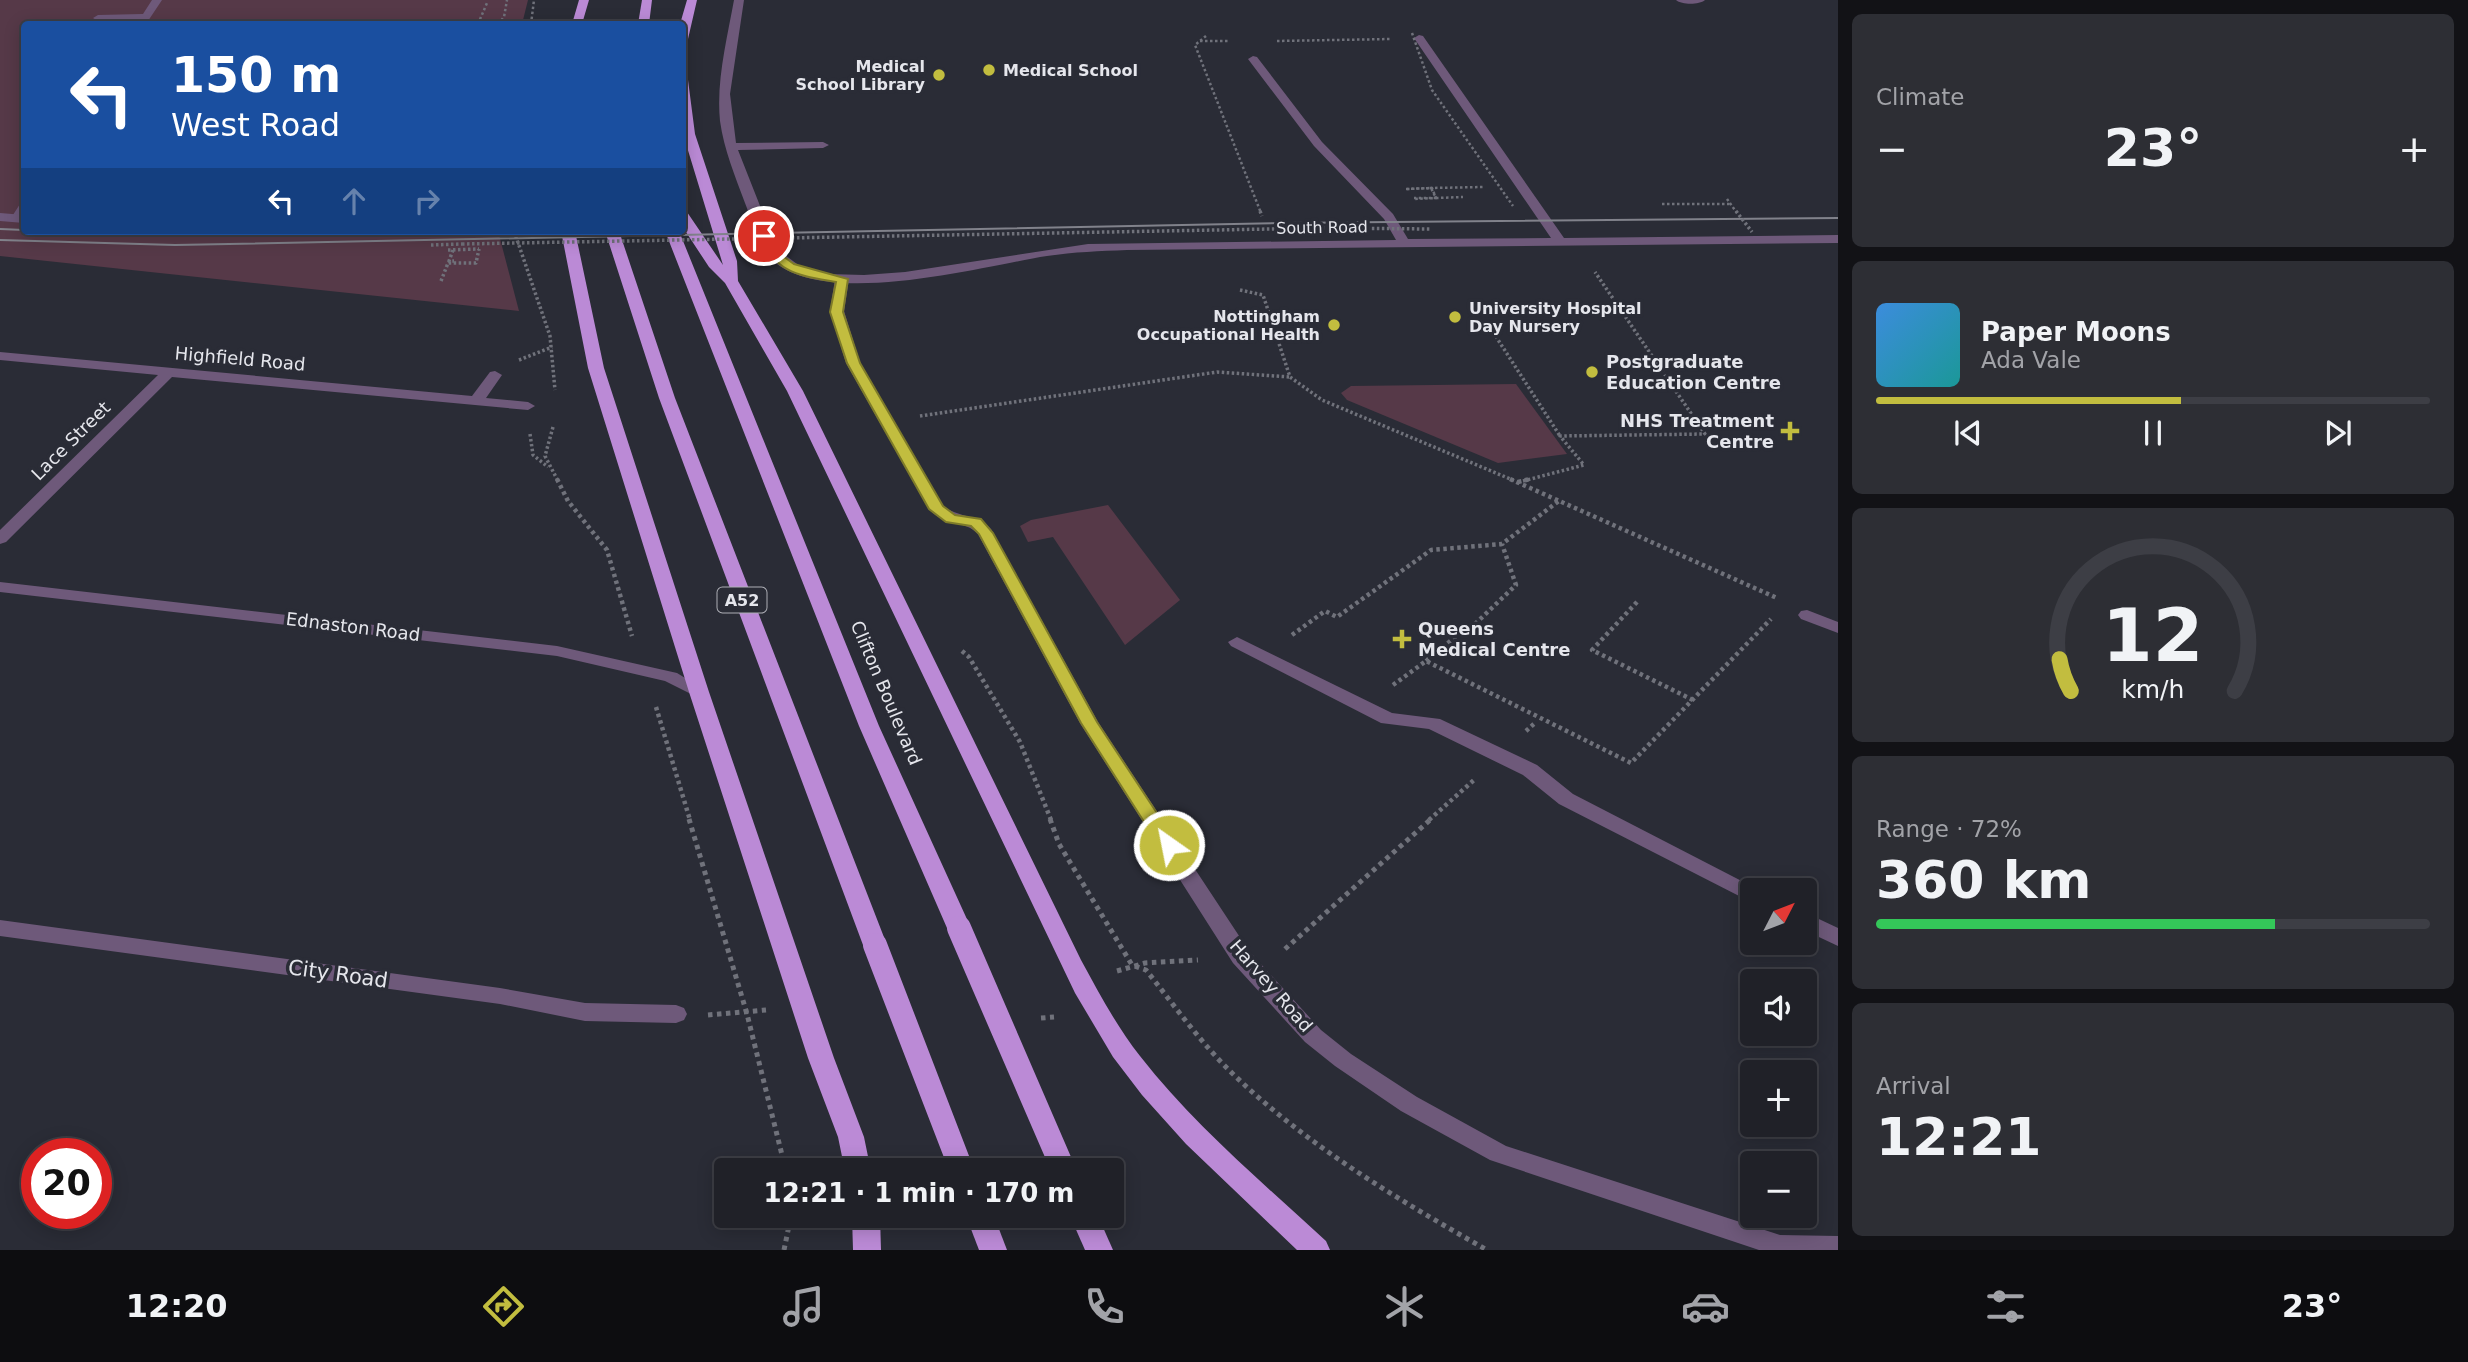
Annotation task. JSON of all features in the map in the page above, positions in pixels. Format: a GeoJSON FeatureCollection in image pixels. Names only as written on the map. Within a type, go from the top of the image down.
{"type":"FeatureCollection","features":[{"type":"Feature","properties":{"kind":"highway"},"geometry":{"type":"LineString","coordinates":[[578,21],[584,0]]}},
{"type":"Feature","properties":{"kind":"highway"},"geometry":{"type":"LineString","coordinates":[[644,21],[647,0]]}},
{"type":"Feature","properties":{"kind":"highway"},"geometry":{"type":"LineString","coordinates":[[686,23],[692,0]]}},
{"type":"Feature","properties":{"kind":"highway"},"geometry":{"type":"LineString","coordinates":[[686,111],[689,134],[730,261],[731,281]]}},
{"type":"Feature","properties":{"kind":"highway"},"geometry":{"type":"LineString","coordinates":[[686,221],[714,264],[731,281],[795,391],[1069,961],[1094,1005],[1130,1062],[1166,1104],[1316,1250]]}},
{"type":"Feature","properties":{"kind":"highway"},"geometry":{"type":"LineString","coordinates":[[569,235],[596,368],[699,692],[821,1058],[851,1137],[855,1158]]}},
{"type":"Feature","properties":{"kind":"highway","name":"A52"},"geometry":{"type":"LineString","coordinates":[[613,235],[671,411],[957,1158]]}},
{"type":"Feature","properties":{"kind":"highway","name":"Clifton Boulevard"},"geometry":{"type":"LineString","coordinates":[[674,235],[869,726],[1058,1158]]}},
{"type":"Feature","properties":{"kind":"highway"},"geometry":{"type":"LineString","coordinates":[[866,1228],[867,1250]]}},
{"type":"Feature","properties":{"kind":"highway"},"geometry":{"type":"LineString","coordinates":[[985,1228],[993,1250]]}},
{"type":"Feature","properties":{"kind":"highway"},"geometry":{"type":"LineString","coordinates":[[1089,1228],[1099,1250]]}},
{"type":"Feature","properties":{"kind":"street"},"geometry":{"type":"LineString","coordinates":[[98,18],[144,21],[157,0]]}},
{"type":"Feature","properties":{"kind":"street","name":"South Road"},"geometry":{"type":"LineString","coordinates":[[739,0],[724,96],[736,167],[774,255],[790,267],[808,273],[842,279],[892,278],[1050,251],[1096,247],[1838,239]]}},
{"type":"Feature","properties":{"kind":"street"},"geometry":{"type":"LineString","coordinates":[[1681,0],[1700,0]]}},
{"type":"Feature","properties":{"kind":"street"},"geometry":{"type":"LineString","coordinates":[[1416,36],[1560,242]]}},
{"type":"Feature","properties":{"kind":"street"},"geometry":{"type":"LineString","coordinates":[[1253,59],[1318,144],[1390,217],[1404,243]]}},
{"type":"Feature","properties":{"kind":"street"},"geometry":{"type":"LineString","coordinates":[[732,147],[823,145]]}},
{"type":"Feature","properties":{"kind":"street"},"geometry":{"type":"LineString","coordinates":[[0,217],[21,214]]}},
{"type":"Feature","properties":{"kind":"street","name":"Harvey Road"},"geometry":{"type":"LineString","coordinates":[[842,279],[837,312],[853,363],[937,509],[951,519],[976,522],[985,533],[1089,723],[1241,957],[1305,1028],[1343,1060],[1409,1104],[1499,1153],[1780,1246],[1838,1247]]}},
{"type":"Feature","properties":{"kind":"street","name":"Highfield Road"},"geometry":{"type":"LineString","coordinates":[[0,356],[528,406]]}},
{"type":"Feature","properties":{"kind":"street","name":"Lace Street"},"geometry":{"type":"LineString","coordinates":[[0,538],[169,372]]}},
{"type":"Feature","properties":{"kind":"street"},"geometry":{"type":"LineString","coordinates":[[476,401],[495,375]]}},
{"type":"Feature","properties":{"kind":"street","name":"Ednaston Road"},"geometry":{"type":"LineString","coordinates":[[0,587],[557,651],[671,677],[699,692]]}},
{"type":"Feature","properties":{"kind":"street"},"geometry":{"type":"LineString","coordinates":[[1807,615],[1838,628]]}},
{"type":"Feature","properties":{"kind":"street"},"geometry":{"type":"LineString","coordinates":[[1237,642],[1388,719],[1433,723],[1501,756],[1531,771],[1566,799],[1740,888]]}},
{"type":"Feature","properties":{"kind":"street"},"geometry":{"type":"LineString","coordinates":[[1817,927],[1838,938]]}},
{"type":"Feature","properties":{"kind":"street","name":"City Road"},"geometry":{"type":"LineString","coordinates":[[0,928],[487,994],[585,1012],[676,1014]]}},
{"type":"Feature","properties":{"kind":"path"},"geometry":{"type":"LineString","coordinates":[[505,21],[506,0]]}},
{"type":"Feature","properties":{"kind":"path"},"geometry":{"type":"LineString","coordinates":[[531,21],[534,0]]}},
{"type":"Feature","properties":{"kind":"path"},"geometry":{"type":"LineString","coordinates":[[479,21],[486,3]]}},
{"type":"Feature","properties":{"kind":"path"},"geometry":{"type":"LineString","coordinates":[[501,21],[504,17]]}},
{"type":"Feature","properties":{"kind":"path"},"geometry":{"type":"LineString","coordinates":[[1206,36],[1195,45],[1274,245]]}},
{"type":"Feature","properties":{"kind":"path"},"geometry":{"type":"LineString","coordinates":[[1406,38],[1416,36],[1432,90],[1513,206]]}},
{"type":"Feature","properties":{"kind":"path"},"geometry":{"type":"LineString","coordinates":[[1270,41],[1392,39]]}},
{"type":"Feature","properties":{"kind":"path"},"geometry":{"type":"LineString","coordinates":[[1200,41],[1220,41]]}},
{"type":"Feature","properties":{"kind":"path"},"geometry":{"type":"LineString","coordinates":[[1411,198],[1436,198],[1432,188],[1405,189],[1430,188],[1520,186]]}},
{"type":"Feature","properties":{"kind":"path"},"geometry":{"type":"LineString","coordinates":[[1406,189],[1431,188],[1436,198],[1411,198]]}},
{"type":"Feature","properties":{"kind":"path"},"geometry":{"type":"LineString","coordinates":[[1411,198],[1463,197],[1456,197],[1451,188]]}},
{"type":"Feature","properties":{"kind":"path"},"geometry":{"type":"LineString","coordinates":[[1448,197],[1453,206]]}},
{"type":"Feature","properties":{"kind":"path"},"geometry":{"type":"LineString","coordinates":[[1727,199],[1752,232]]}},
{"type":"Feature","properties":{"kind":"path"},"geometry":{"type":"LineString","coordinates":[[1662,204],[1731,204]]}},
{"type":"Feature","properties":{"kind":"path"},"geometry":{"type":"LineString","coordinates":[[431,245],[1309,228],[1430,229]]}},
{"type":"Feature","properties":{"kind":"path"},"geometry":{"type":"LineString","coordinates":[[515,235],[550,336],[555,368],[556,403]]}},
{"type":"Feature","properties":{"kind":"path"},"geometry":{"type":"LineString","coordinates":[[1560,436],[1705,434],[1574,242]]}},
{"type":"Feature","properties":{"kind":"path"},"geometry":{"type":"LineString","coordinates":[[450,244],[449,261],[477,260],[480,249]]}},
{"type":"Feature","properties":{"kind":"path"},"geometry":{"type":"LineString","coordinates":[[448,252],[480,249]]}},
{"type":"Feature","properties":{"kind":"path"},"geometry":{"type":"LineString","coordinates":[[441,281],[448,263],[476,262],[480,249]]}},
{"type":"Feature","properties":{"kind":"path"},"geometry":{"type":"LineString","coordinates":[[1240,290],[1263,295],[1290,377]]}},
{"type":"Feature","properties":{"kind":"path"},"geometry":{"type":"LineString","coordinates":[[1493,332],[1560,436],[1584,466],[1518,482]]}},
{"type":"Feature","properties":{"kind":"path"},"geometry":{"type":"LineString","coordinates":[[886,421],[1217,372],[1290,377],[1322,400],[1560,500],[1787,602]]}},
{"type":"Feature","properties":{"kind":"path"},"geometry":{"type":"LineString","coordinates":[[553,425],[545,456],[568,501],[607,550],[634,642]]}},
{"type":"Feature","properties":{"kind":"path"},"geometry":{"type":"LineString","coordinates":[[529,428],[533,455],[550,468]]}},
{"type":"Feature","properties":{"kind":"path"},"geometry":{"type":"LineString","coordinates":[[1281,644],[1325,611],[1337,617],[1432,550],[1502,544],[1560,500]]}},
{"type":"Feature","properties":{"kind":"path"},"geometry":{"type":"LineString","coordinates":[[1475,624],[1516,585],[1502,544]]}},
{"type":"Feature","properties":{"kind":"path"},"geometry":{"type":"LineString","coordinates":[[1637,602],[1592,650],[1693,700]]}},
{"type":"Feature","properties":{"kind":"path"},"geometry":{"type":"LineString","coordinates":[[1426,661],[1631,763],[1780,610]]}},
{"type":"Feature","properties":{"kind":"path"},"geometry":{"type":"LineString","coordinates":[[1389,688],[1459,634]]}},
{"type":"Feature","properties":{"kind":"path"},"geometry":{"type":"LineString","coordinates":[[652,694],[747,1014],[783,1158]]}},
{"type":"Feature","properties":{"kind":"path"},"geometry":{"type":"LineString","coordinates":[[1124,969],[1132,965],[1281,953],[1536,722]]}},
{"type":"Feature","properties":{"kind":"path"},"geometry":{"type":"LineString","coordinates":[[1132,965],[1146,970],[1231,1072],[1291,1122],[1388,1193],[1487,1250]]}},
{"type":"Feature","properties":{"kind":"path"},"geometry":{"type":"LineString","coordinates":[[784,1250],[789,1228]]}},
{"type":"Feature","properties":{"kind":"shaded area"},"geometry":{"type":"Polygon","coordinates":[[[0,0],[528,0],[523,21],[21,21],[21,235],[499,235],[519,311],[0,256],[0,0]]]}},
{"type":"Feature","properties":{"kind":"shaded area"},"geometry":{"type":"Polygon","coordinates":[[[1516,384],[1567,454],[1498,463],[1347,400],[1341,393],[1351,386],[1516,384]]]}},
{"type":"Feature","properties":{"kind":"shaded area"},"geometry":{"type":"Polygon","coordinates":[[[1108,505],[1180,600],[1125,645],[1053,537],[1028,542],[1020,526],[1031,520],[1108,505]]]}},
{"type":"Feature","properties":{"kind":"tram line"},"geometry":{"type":"LineString","coordinates":[[686,235],[1284,223],[1838,218]]}},
{"type":"Feature","properties":{"kind":"tram line"},"geometry":{"type":"LineString","coordinates":[[0,229],[21,230]]}},
{"type":"Feature","properties":{"kind":"tram line"},"geometry":{"type":"LineString","coordinates":[[0,240],[175,245],[679,235]]}},
{"type":"Feature","properties":{"kind":"place","name":"Medical School"},"geometry":{"type":"Point","coordinates":[989,70]}},
{"type":"Feature","properties":{"kind":"place","name":"Medical School Library"},"geometry":{"type":"Point","coordinates":[939,75]}},
{"type":"Feature","properties":{"kind":"place","name":"University Hospital Day Nursery"},"geometry":{"type":"Point","coordinates":[1455,317]}},
{"type":"Feature","properties":{"kind":"place","name":"Nottingham Occupational Health"},"geometry":{"type":"Point","coordinates":[1334,325]}},
{"type":"Feature","properties":{"kind":"place","name":"Postgraduate Education Centre"},"geometry":{"type":"Point","coordinates":[1592,372]}},
{"type":"Feature","properties":{"kind":"place","name":"NHS Treatment Centre"},"geometry":{"type":"Point","coordinates":[1790,431]}},
{"type":"Feature","properties":{"kind":"place","name":"Queens Medical Centre"},"geometry":{"type":"Point","coordinates":[1402,639]}},
{"type":"Feature","properties":{"kind":"route"},"geometry":{"type":"LineString","coordinates":[[764,236],[774,255],[790,267],[842,279],[837,312],[853,363],[911,465],[937,509],[951,519],[976,522],[985,533],[1089,723],[1169,845]]}}]}
